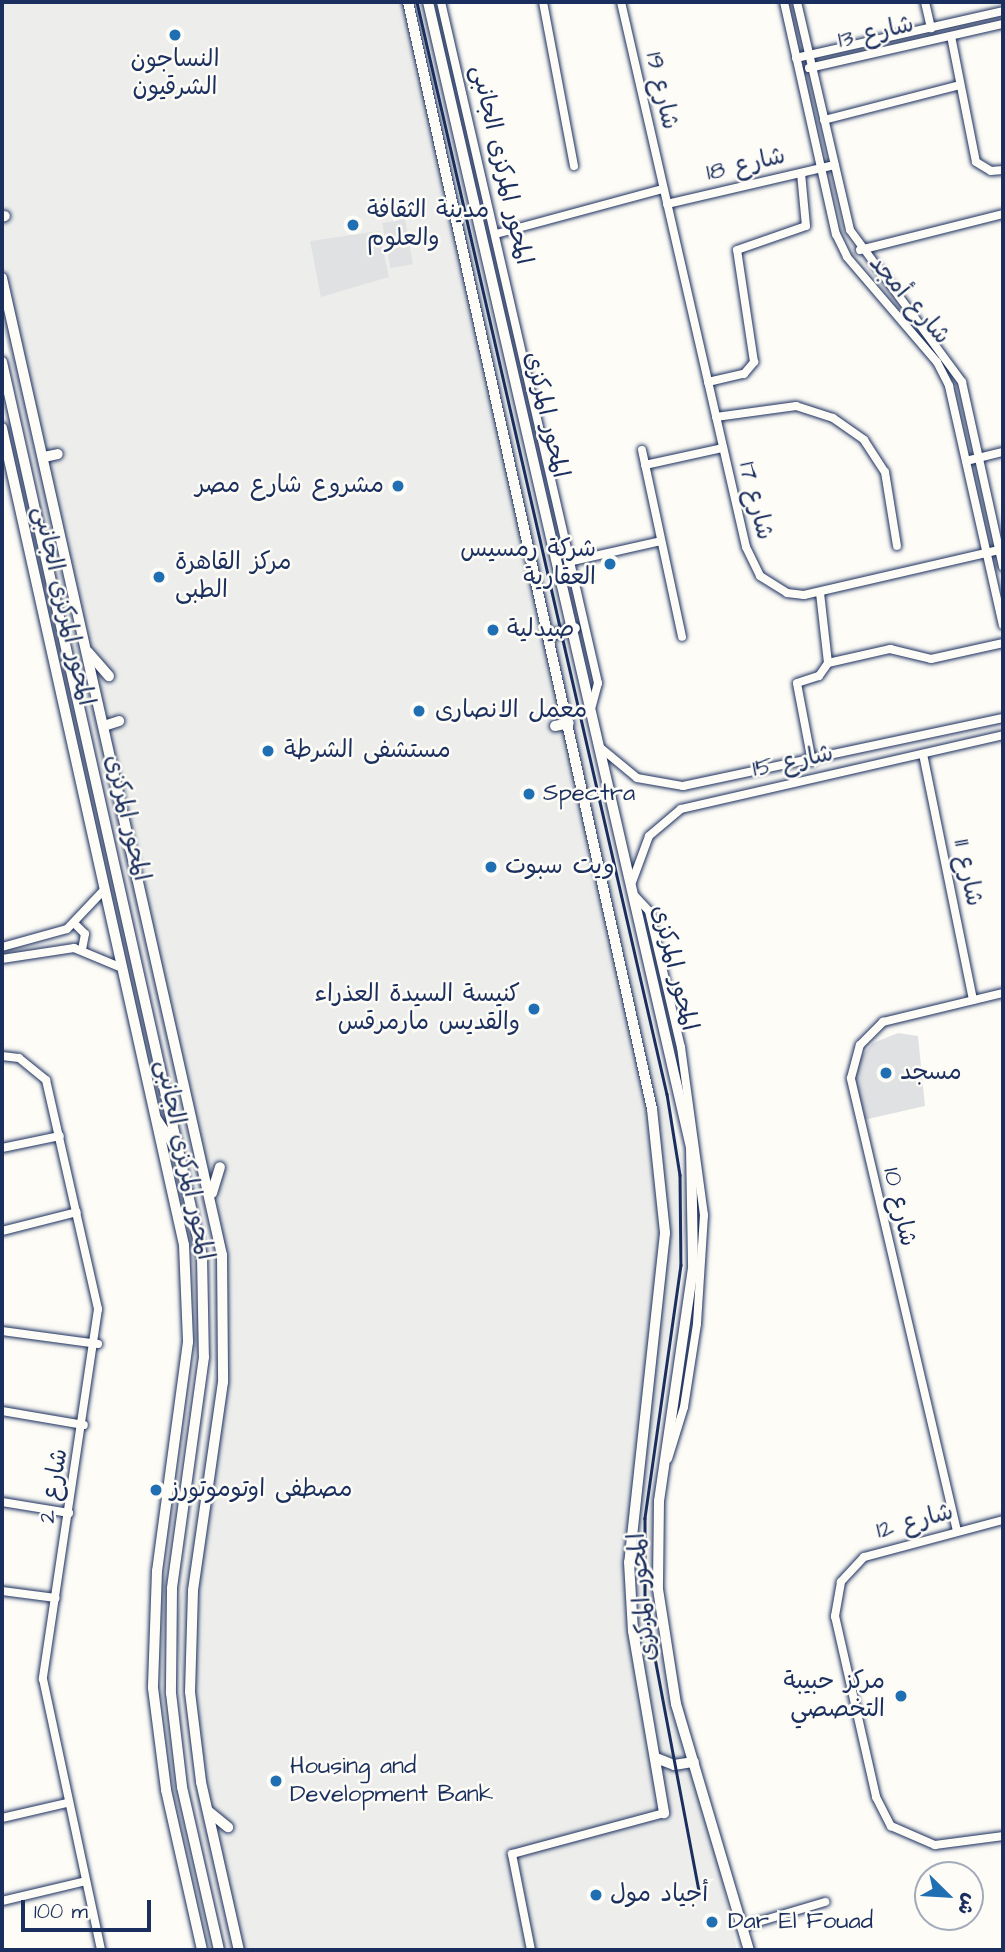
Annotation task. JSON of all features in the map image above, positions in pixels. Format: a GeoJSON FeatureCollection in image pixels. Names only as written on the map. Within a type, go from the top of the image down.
{"type":"FeatureCollection","features":[{"type":"Feature","properties":{"kind":"main road","name":"المحور المركزى"},"geometry":{"type":"LineString","coordinates":[[408,2],[642,1048],[666,1215],[629,1533],[633,1631],[664,1813]]}},
{"type":"Feature","properties":{"kind":"main road","name":"المحور المركزى"},"geometry":{"type":"LineString","coordinates":[[428,2],[678,1079],[695,1197],[689,1307],[663,1472],[657,1540],[661,1618],[694,1762],[749,1950]]}},
{"type":"Feature","properties":{"kind":"main road"},"geometry":{"type":"LineString","coordinates":[[442,62],[455,59]]}},
{"type":"Feature","properties":{"kind":"main road","name":"المحور المركزى"},"geometry":{"type":"LineString","coordinates":[[2,278],[212,1195],[225,1298],[217,1425],[190,1639],[193,1730],[239,1950]]}},
{"type":"Feature","properties":{"kind":"main road","name":"المحور المركزى"},"geometry":{"type":"LineString","coordinates":[[2,362],[182,1158],[204,1297],[192,1451],[172,1589],[171,1693],[190,1827],[219,1950]]}},
{"type":"Feature","properties":{"kind":"main road"},"geometry":{"type":"LineString","coordinates":[[10,399],[24,400],[26,380]]}},
{"type":"Feature","properties":{"kind":"main road","name":"المحور المركزى الجانبى"},"geometry":{"type":"LineString","coordinates":[[2,428],[74,759],[126,971],[150,1108],[178,1206],[188,1308],[186,1376],[157,1571],[153,1688],[180,1853],[202,1950]]}},
{"type":"Feature","properties":{"kind":"main road"},"geometry":{"type":"LineString","coordinates":[[22,455],[26,435],[38,436]]}},
{"type":"Feature","properties":{"kind":"main road"},"geometry":{"type":"LineString","coordinates":[[44,457],[58,454]]}},
{"type":"Feature","properties":{"kind":"main road"},"geometry":{"type":"LineString","coordinates":[[549,636],[575,628]]}},
{"type":"Feature","properties":{"kind":"main road"},"geometry":{"type":"LineString","coordinates":[[87,650],[109,676]]}},
{"type":"Feature","properties":{"kind":"main road"},"geometry":{"type":"LineString","coordinates":[[104,726],[119,721]]}},
{"type":"Feature","properties":{"kind":"main road"},"geometry":{"type":"LineString","coordinates":[[555,726],[569,723]]}},
{"type":"Feature","properties":{"kind":"main road"},"geometry":{"type":"LineString","coordinates":[[74,759],[86,731]]}},
{"type":"Feature","properties":{"kind":"main road"},"geometry":{"type":"LineString","coordinates":[[150,1108],[182,1158]]}},
{"type":"Feature","properties":{"kind":"main road"},"geometry":{"type":"LineString","coordinates":[[212,1195],[220,1167]]}},
{"type":"Feature","properties":{"kind":"main road"},"geometry":{"type":"LineString","coordinates":[[192,1451],[208,1452],[217,1425]]}},
{"type":"Feature","properties":{"kind":"main road"},"geometry":{"type":"LineString","coordinates":[[184,1503],[195,1475],[210,1476]]}},
{"type":"Feature","properties":{"kind":"main road"},"geometry":{"type":"LineString","coordinates":[[656,1758],[674,1765],[694,1762]]}},
{"type":"Feature","properties":{"kind":"main road"},"geometry":{"type":"LineString","coordinates":[[208,1811],[228,1827]]}},
{"type":"Feature","properties":{"kind":"main road"},"geometry":{"type":"LineString","coordinates":[[180,1853],[190,1827]]}},
{"type":"Feature","properties":{"kind":"street","name":"المحور المركزى الجانبى"},"geometry":{"type":"LineString","coordinates":[[442,2],[568,562],[598,683],[592,706]]}},
{"type":"Feature","properties":{"kind":"street"},"geometry":{"type":"LineString","coordinates":[[543,2],[574,166]]}},
{"type":"Feature","properties":{"kind":"street","name":"شارع 19"},"geometry":{"type":"LineString","coordinates":[[621,2],[663,189]]}},
{"type":"Feature","properties":{"kind":"street","name":"شارع أمجد"},"geometry":{"type":"LineString","coordinates":[[784,2],[821,168],[846,257],[937,362],[966,461],[1003,625]]}},
{"type":"Feature","properties":{"kind":"street","name":"شارع أمجد"},"geometry":{"type":"LineString","coordinates":[[797,2],[835,165],[860,250],[950,358],[979,458],[1003,567]]}},
{"type":"Feature","properties":{"kind":"street"},"geometry":{"type":"LineString","coordinates":[[925,2],[930,28]]}},
{"type":"Feature","properties":{"kind":"street","name":"شارع 13"},"geometry":{"type":"LineString","coordinates":[[796,58],[1003,11]]}},
{"type":"Feature","properties":{"kind":"street","name":"شارع 13"},"geometry":{"type":"LineString","coordinates":[[799,70],[1003,24]]}},
{"type":"Feature","properties":{"kind":"street"},"geometry":{"type":"LineString","coordinates":[[951,36],[976,162],[1003,170]]}},
{"type":"Feature","properties":{"kind":"street"},"geometry":{"type":"LineString","coordinates":[[824,120],[960,85]]}},
{"type":"Feature","properties":{"kind":"street","name":"شارع 18"},"geometry":{"type":"LineString","coordinates":[[667,204],[835,165]]}},
{"type":"Feature","properties":{"kind":"street"},"geometry":{"type":"LineString","coordinates":[[708,382],[744,374],[754,362],[737,250],[806,226],[801,173]]}},
{"type":"Feature","properties":{"kind":"street"},"geometry":{"type":"LineString","coordinates":[[496,234],[663,189]]}},
{"type":"Feature","properties":{"kind":"street","name":"شارع 17"},"geometry":{"type":"LineString","coordinates":[[663,189],[746,547],[760,576],[787,593],[820,593],[999,550]]}},
{"type":"Feature","properties":{"kind":"street"},"geometry":{"type":"LineString","coordinates":[[860,250],[1003,214]]}},
{"type":"Feature","properties":{"kind":"street"},"geometry":{"type":"LineString","coordinates":[[716,416],[796,406],[833,418],[864,440],[885,472],[897,546]]}},
{"type":"Feature","properties":{"kind":"street"},"geometry":{"type":"LineString","coordinates":[[645,465],[723,448]]}},
{"type":"Feature","properties":{"kind":"street"},"geometry":{"type":"LineString","coordinates":[[642,450],[682,637]]}},
{"type":"Feature","properties":{"kind":"street"},"geometry":{"type":"LineString","coordinates":[[966,461],[1003,452]]}},
{"type":"Feature","properties":{"kind":"street"},"geometry":{"type":"LineString","coordinates":[[568,562],[661,541]]}},
{"type":"Feature","properties":{"kind":"street"},"geometry":{"type":"LineString","coordinates":[[812,762],[797,683],[819,676],[828,663],[820,593]]}},
{"type":"Feature","properties":{"kind":"street"},"geometry":{"type":"LineString","coordinates":[[828,663],[890,649],[931,659],[1003,643]]}},
{"type":"Feature","properties":{"kind":"street","name":"شارع 15"},"geometry":{"type":"LineString","coordinates":[[602,749],[637,778],[666,787],[812,762],[1003,718]]}},
{"type":"Feature","properties":{"kind":"street","name":"شارع 15"},"geometry":{"type":"LineString","coordinates":[[632,882],[649,836],[681,809],[1003,735]]}},
{"type":"Feature","properties":{"kind":"street","name":"شارع 11"},"geometry":{"type":"LineString","coordinates":[[923,754],[973,1000]]}},
{"type":"Feature","properties":{"kind":"street"},"geometry":{"type":"LineString","coordinates":[[2,947],[75,924],[105,889]]}},
{"type":"Feature","properties":{"kind":"street"},"geometry":{"type":"LineString","coordinates":[[75,924],[85,934],[82,950]]}},
{"type":"Feature","properties":{"kind":"street"},"geometry":{"type":"LineString","coordinates":[[2,959],[82,950],[126,971]]}},
{"type":"Feature","properties":{"kind":"street","name":"شارع 10"},"geometry":{"type":"LineString","coordinates":[[957,1531],[851,1078],[860,1045],[883,1022],[1003,993]]}},
{"type":"Feature","properties":{"kind":"street","name":"شارع 2"},"geometry":{"type":"LineString","coordinates":[[2,1056],[35,1067],[46,1080],[97,1301],[98,1344],[69,1513],[44,1694],[102,1950]]}},
{"type":"Feature","properties":{"kind":"street"},"geometry":{"type":"LineString","coordinates":[[2,1148],[60,1136]]}},
{"type":"Feature","properties":{"kind":"street"},"geometry":{"type":"LineString","coordinates":[[2,1231],[77,1212]]}},
{"type":"Feature","properties":{"kind":"street"},"geometry":{"type":"LineString","coordinates":[[2,1331],[98,1344]]}},
{"type":"Feature","properties":{"kind":"street"},"geometry":{"type":"LineString","coordinates":[[2,1411],[84,1425]]}},
{"type":"Feature","properties":{"kind":"street"},"geometry":{"type":"LineString","coordinates":[[2,1502],[69,1513]]}},
{"type":"Feature","properties":{"kind":"street","name":"شارع 12"},"geometry":{"type":"LineString","coordinates":[[1003,1520],[864,1557],[841,1583],[836,1631],[876,1797],[891,1826],[935,1846],[1003,1836]]}},
{"type":"Feature","properties":{"kind":"street"},"geometry":{"type":"LineString","coordinates":[[2,1591],[56,1598]]}},
{"type":"Feature","properties":{"kind":"street"},"geometry":{"type":"LineString","coordinates":[[2,1818],[67,1803]]}},
{"type":"Feature","properties":{"kind":"street"},"geometry":{"type":"LineString","coordinates":[[531,1950],[510,1858],[664,1813]]}},
{"type":"Feature","properties":{"kind":"street"},"geometry":{"type":"LineString","coordinates":[[2,1901],[86,1881]]}},
{"type":"Feature","properties":{"kind":"street"},"geometry":{"type":"LineString","coordinates":[[741,1927],[825,1902]]}},
{"type":"Feature","properties":{"kind":"shaded area"},"geometry":{"type":"Polygon","coordinates":[[[2,2],[422,2],[681,1155],[686,1224],[655,1464],[656,1526],[663,1603],[737,1950],[229,1950],[200,1825],[176,1629],[215,1365],[212,1250],[2,321],[2,2]]]}},
{"type":"Feature","properties":{"kind":"shaded area"},"geometry":{"type":"Polygon","coordinates":[[[405,219],[413,264],[390,268],[382,223],[405,219]]]}},
{"type":"Feature","properties":{"kind":"shaded area"},"geometry":{"type":"Polygon","coordinates":[[[379,231],[389,277],[321,297],[310,241],[379,231]]]}},
{"type":"Feature","properties":{"kind":"shaded area"},"geometry":{"type":"Polygon","coordinates":[[[898,1033],[918,1036],[925,1106],[859,1121],[853,1080],[858,1060],[873,1043],[898,1033]]]}},
{"type":"Feature","properties":{"kind":"railway"},"geometry":{"type":"LineString","coordinates":[[417,2],[667,1094],[680,1175],[681,1265],[645,1518],[645,1605],[699,1892]]}},
{"type":"Feature","properties":{"kind":"place","name":"النساجون الشرقيون"},"geometry":{"type":"Point","coordinates":[175,35]}},
{"type":"Feature","properties":{"kind":"place","name":"مدينة الثقافة والعلوم"},"geometry":{"type":"Point","coordinates":[353,225]}},
{"type":"Feature","properties":{"kind":"place","name":"مشروع شارع مصر"},"geometry":{"type":"Point","coordinates":[398,486]}},
{"type":"Feature","properties":{"kind":"place","name":"شركة رمسيس العقارية"},"geometry":{"type":"Point","coordinates":[610,564]}},
{"type":"Feature","properties":{"kind":"place","name":"مركز القاهرة الطبى"},"geometry":{"type":"Point","coordinates":[159,577]}},
{"type":"Feature","properties":{"kind":"place","name":"صيدلية"},"geometry":{"type":"Point","coordinates":[493,630]}},
{"type":"Feature","properties":{"kind":"place","name":"معمل الانصارى"},"geometry":{"type":"Point","coordinates":[419,711]}},
{"type":"Feature","properties":{"kind":"place","name":"مستشفى الشرطة"},"geometry":{"type":"Point","coordinates":[268,751]}},
{"type":"Feature","properties":{"kind":"place","name":"Spectra"},"geometry":{"type":"Point","coordinates":[529,794]}},
{"type":"Feature","properties":{"kind":"place","name":"ويت سبوت"},"geometry":{"type":"Point","coordinates":[491,867]}},
{"type":"Feature","properties":{"kind":"place","name":"كنيسة السيدة العذراء والقديس مارمرقس"},"geometry":{"type":"Point","coordinates":[534,1009]}},
{"type":"Feature","properties":{"kind":"place","name":"مسجد"},"geometry":{"type":"Point","coordinates":[886,1073]}},
{"type":"Feature","properties":{"kind":"place","name":"مصطفى اوتوموتورز"},"geometry":{"type":"Point","coordinates":[156,1490]}},
{"type":"Feature","properties":{"kind":"place","name":"مركز حبيبة التخصصي"},"geometry":{"type":"Point","coordinates":[901,1696]}},
{"type":"Feature","properties":{"kind":"place","name":"Housing and Development Bank"},"geometry":{"type":"Point","coordinates":[276,1781]}},
{"type":"Feature","properties":{"kind":"place","name":"أجياد مول"},"geometry":{"type":"Point","coordinates":[596,1895]}},
{"type":"Feature","properties":{"kind":"place","name":"Dar El Fouad"},"geometry":{"type":"Point","coordinates":[712,1922]}}]}
